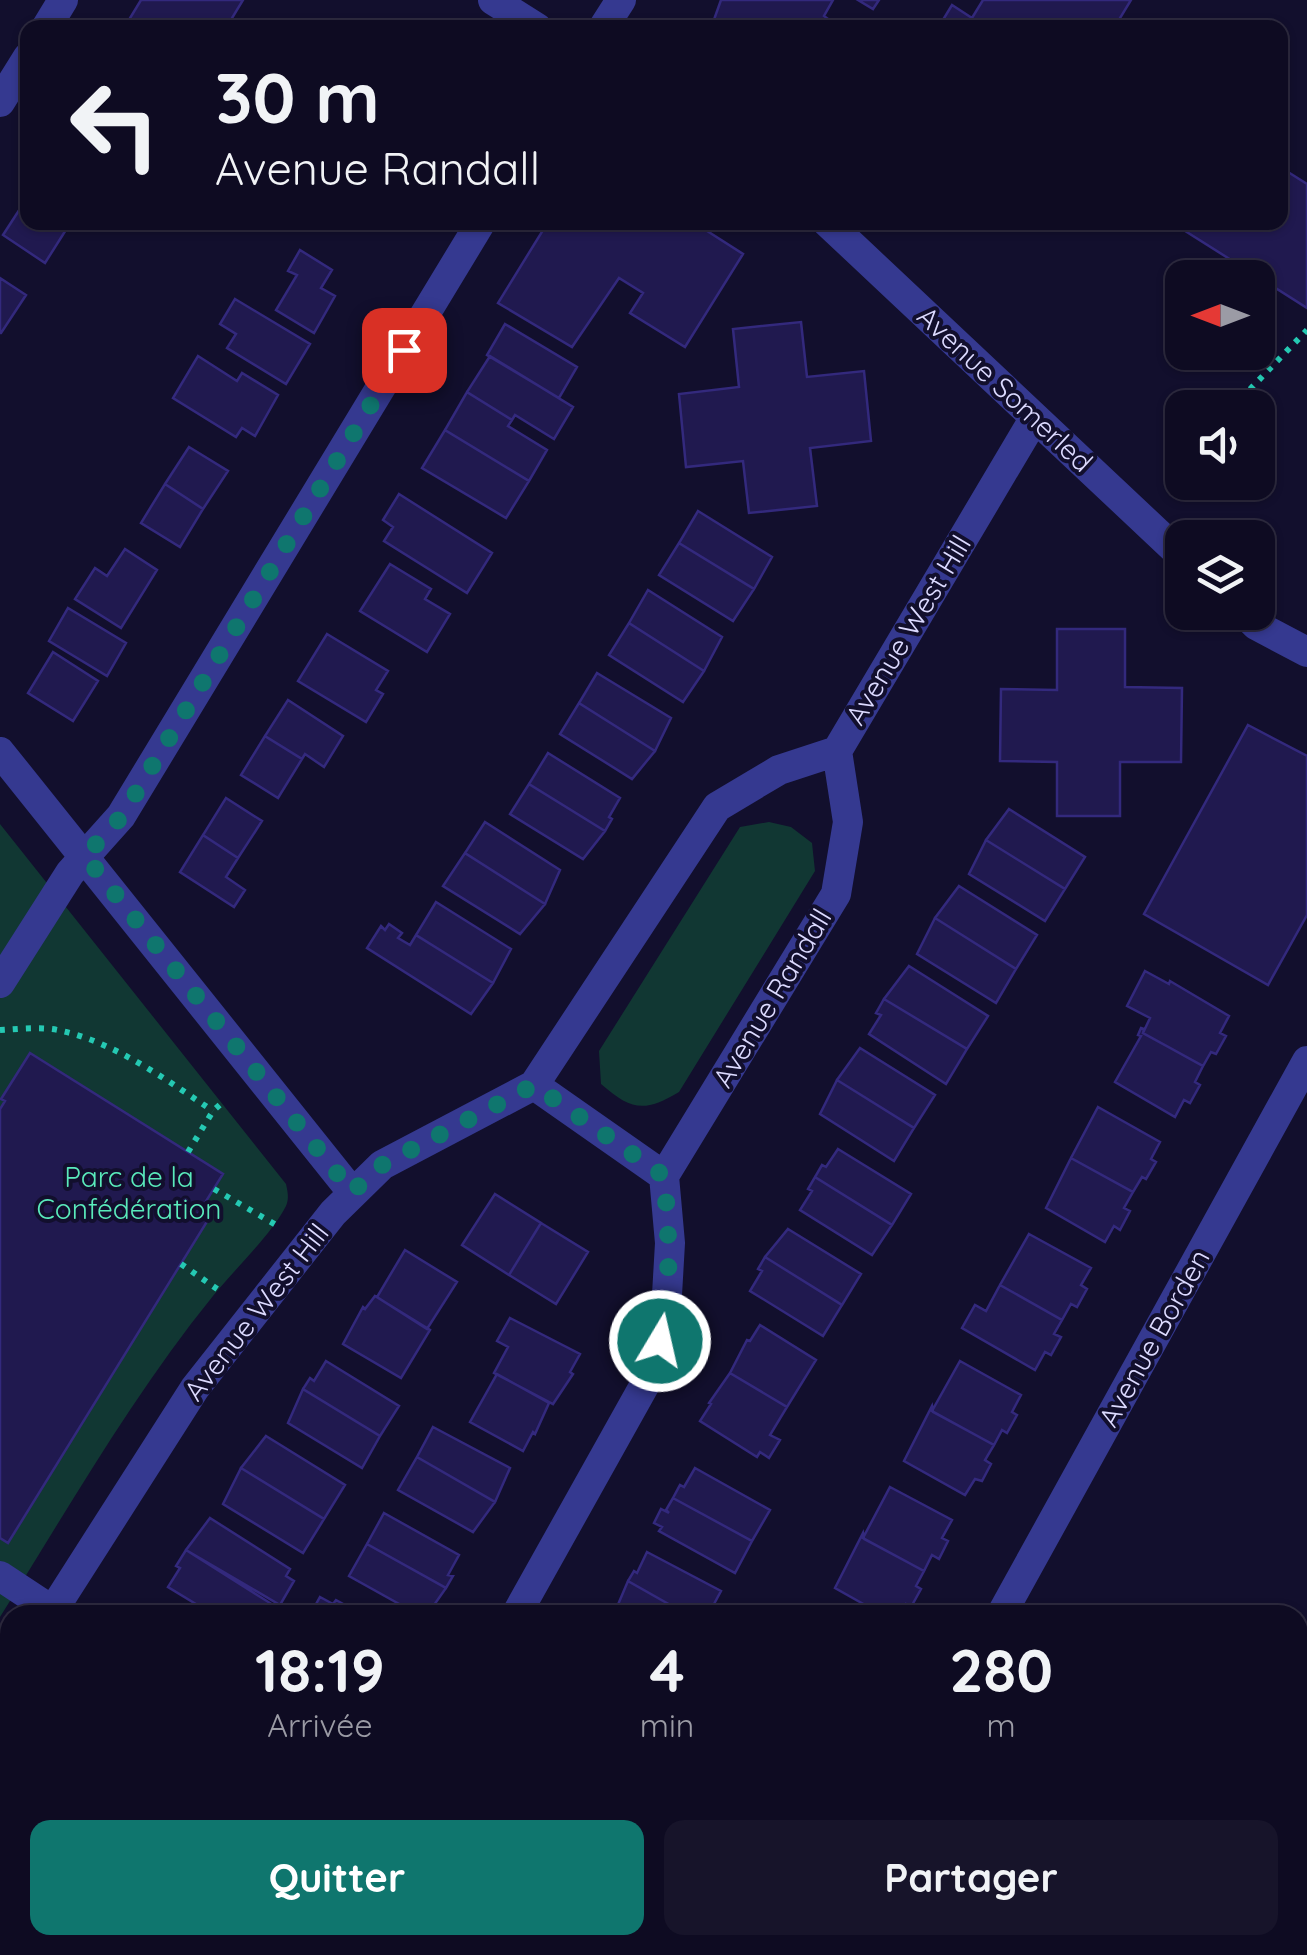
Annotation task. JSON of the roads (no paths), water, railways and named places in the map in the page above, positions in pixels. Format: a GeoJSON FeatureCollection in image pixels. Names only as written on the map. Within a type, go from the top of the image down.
{"type":"FeatureCollection","features":[{"type":"Feature","properties":{"kind":"street"},"geometry":{"type":"LineString","coordinates":[[493,0],[524,20]]}},
{"type":"Feature","properties":{"kind":"street"},"geometry":{"type":"LineString","coordinates":[[0,102],[20,70]]}},
{"type":"Feature","properties":{"kind":"street"},"geometry":{"type":"LineString","coordinates":[[0,983],[64,882],[122,816],[476,230]]}},
{"type":"Feature","properties":{"kind":"street","name":"Avenue Somerled"},"geometry":{"type":"LineString","coordinates":[[835,230],[1165,540]]}},
{"type":"Feature","properties":{"kind":"street","name":"Avenue West Hill"},"geometry":{"type":"LineString","coordinates":[[56,1605],[195,1388],[250,1314],[352,1192],[382,1165],[534,1085],[717,807],[778,770],[837,750],[1034,419]]}},
{"type":"Feature","properties":{"kind":"street"},"geometry":{"type":"LineString","coordinates":[[1265,630],[1307,652]]}},
{"type":"Feature","properties":{"kind":"street","name":"Avenue Randall"},"geometry":{"type":"LineString","coordinates":[[664,1176],[836,894],[848,822],[837,750]]}},
{"type":"Feature","properties":{"kind":"street"},"geometry":{"type":"LineString","coordinates":[[0,752],[352,1192]]}},
{"type":"Feature","properties":{"kind":"street","name":"Avenue Borden"},"geometry":{"type":"LineString","coordinates":[[1007,1605],[1307,1061]]}},
{"type":"Feature","properties":{"kind":"street"},"geometry":{"type":"LineString","coordinates":[[522,1605],[653,1370],[666,1312],[670,1243],[664,1176],[534,1085]]}},
{"type":"Feature","properties":{"kind":"street"},"geometry":{"type":"LineString","coordinates":[[0,1576],[40,1605]]}},
{"type":"Feature","properties":{"kind":"park label","name":"Parc de la Confédération"},"geometry":{"type":"Point","coordinates":[129,1193]}}]}
